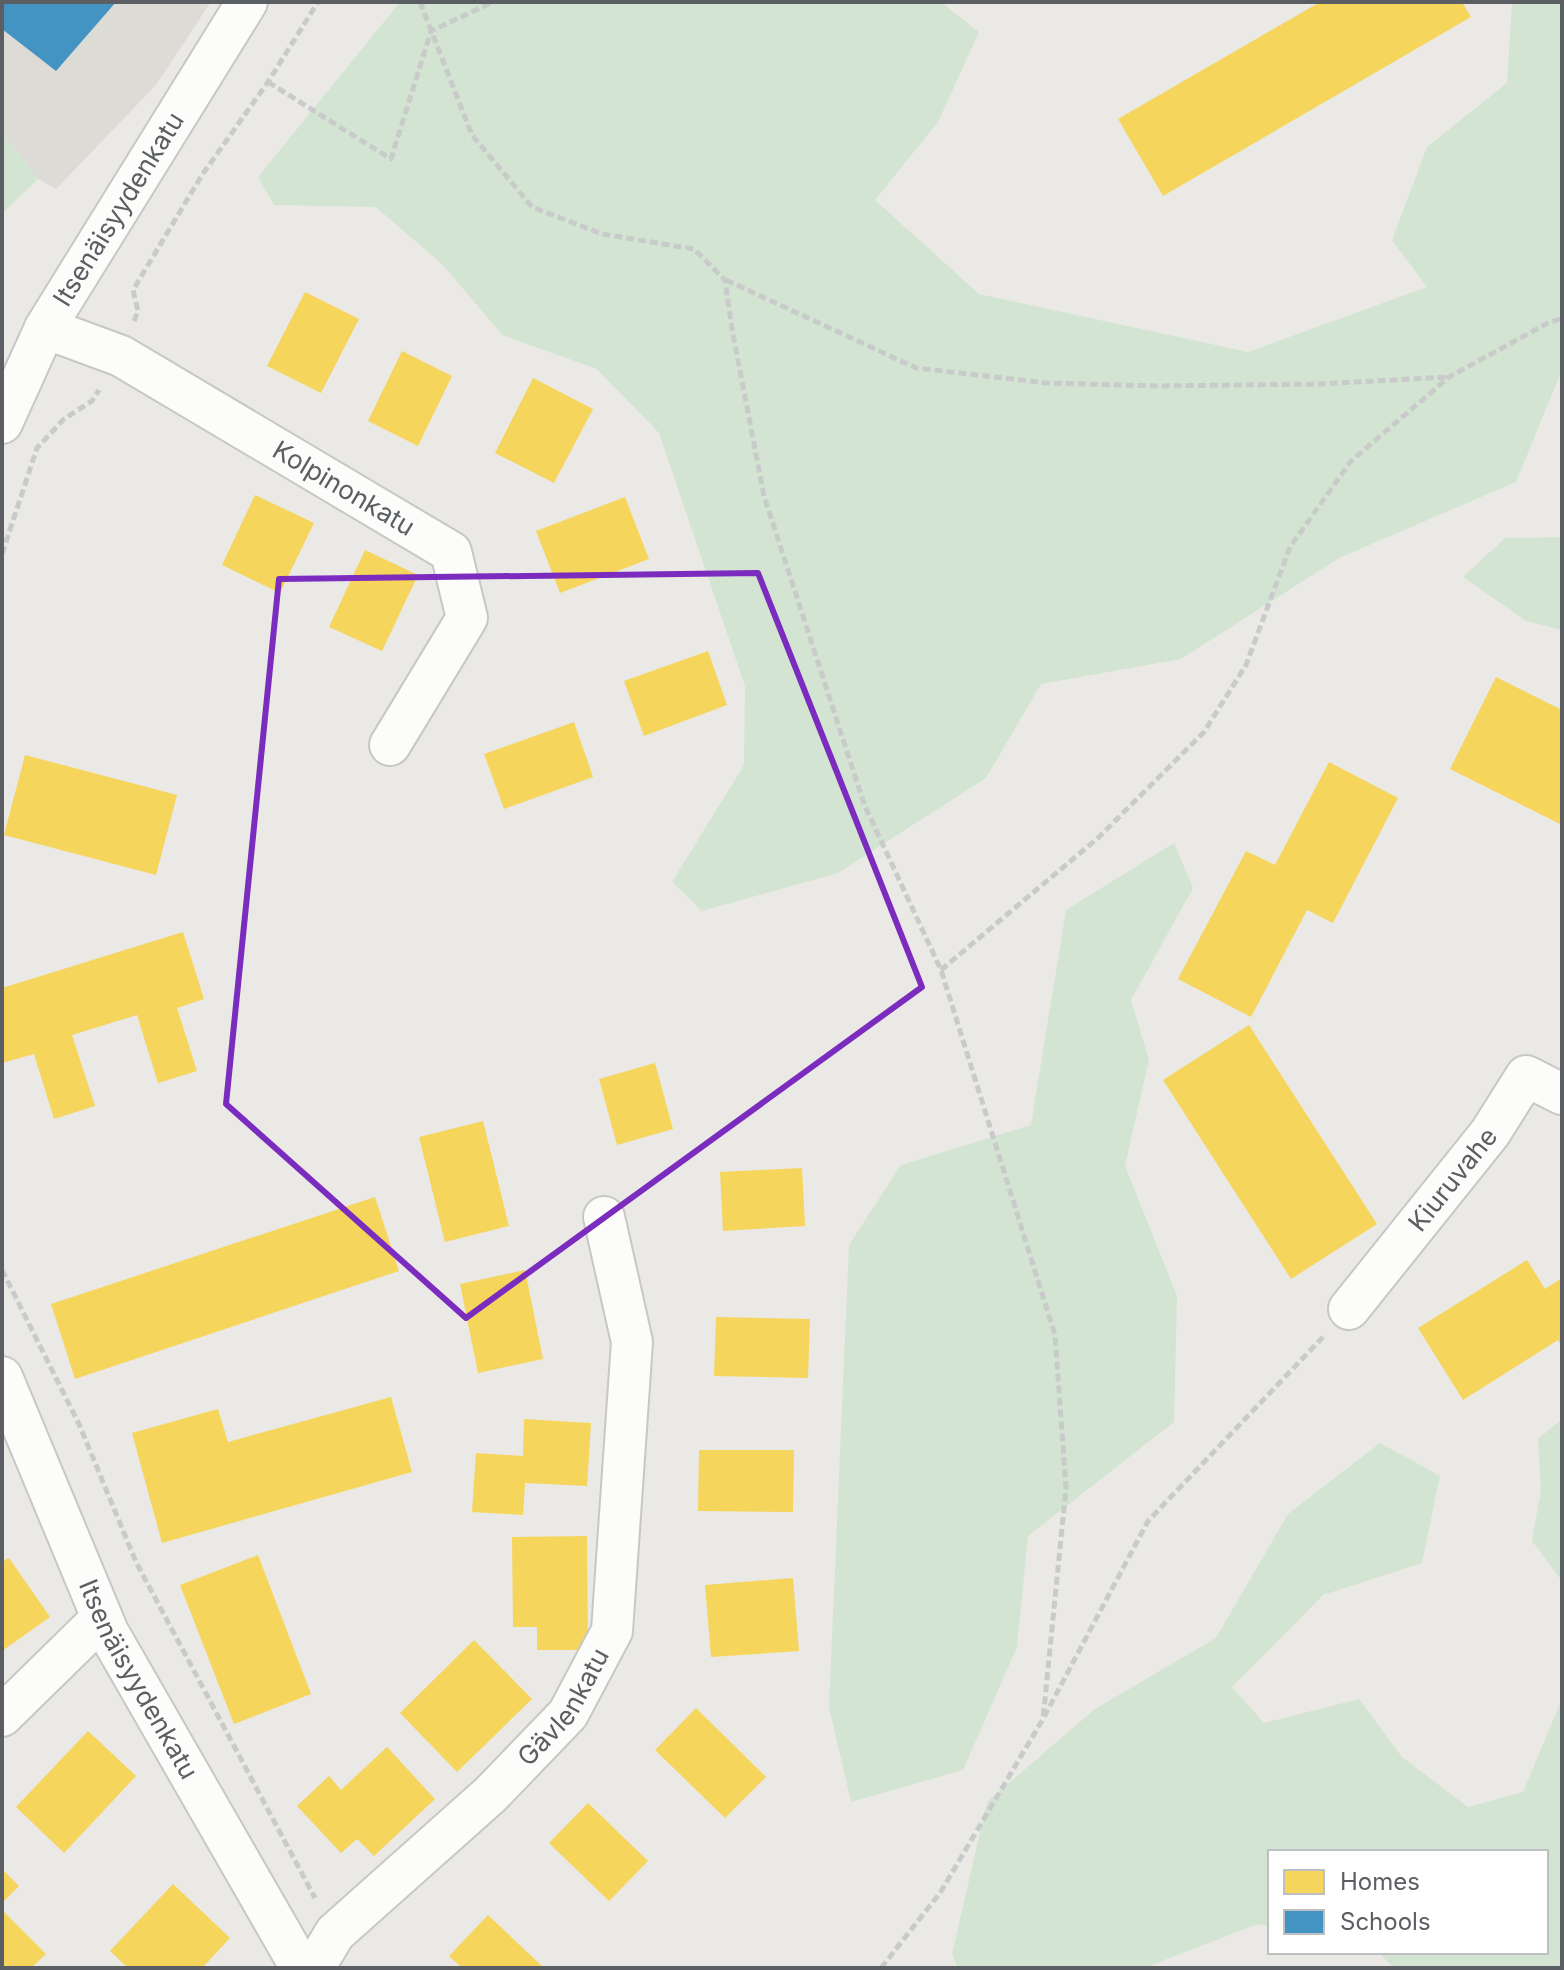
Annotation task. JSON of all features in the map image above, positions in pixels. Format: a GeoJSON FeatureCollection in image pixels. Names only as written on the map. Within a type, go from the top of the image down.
{"type":"FeatureCollection","features":[{"type":"Feature","properties":{"kind":"street","name":"Itsenäisyydenkatu"},"geometry":{"type":"LineString","coordinates":[[2,423],[45,328],[247,2]]}},
{"type":"Feature","properties":{"kind":"street","name":"Kolpinonkatu"},"geometry":{"type":"LineString","coordinates":[[45,328],[121,356],[451,552],[467,618],[390,745]]}},
{"type":"Feature","properties":{"kind":"street","name":"Kiuruvahe"},"geometry":{"type":"LineString","coordinates":[[1349,1309],[1490,1133],[1526,1076],[1562,1094]]}},
{"type":"Feature","properties":{"kind":"street","name":"Gävlenkatu"},"geometry":{"type":"LineString","coordinates":[[314,1968],[335,1933],[491,1794],[568,1714],[612,1631],[632,1342],[604,1217]]}},
{"type":"Feature","properties":{"kind":"street","name":"Itsenäisyydenkatu"},"geometry":{"type":"LineString","coordinates":[[2,1377],[102,1618],[301,1968]]}},
{"type":"Feature","properties":{"kind":"street"},"geometry":{"type":"LineString","coordinates":[[2,1716],[102,1618]]}},
{"type":"Feature","properties":{"kind":"path"},"geometry":{"type":"LineString","coordinates":[[2,554],[37,448],[64,419],[92,401],[121,356],[138,311],[133,290],[202,175],[268,82],[318,2]]}},
{"type":"Feature","properties":{"kind":"path"},"geometry":{"type":"LineString","coordinates":[[420,2],[472,135],[532,207],[602,234],[694,249],[725,280],[916,368],[1047,383],[1158,386],[1319,384],[1449,377]]}},
{"type":"Feature","properties":{"kind":"path"},"geometry":{"type":"LineString","coordinates":[[268,82],[391,159],[431,31],[493,2]]}},
{"type":"Feature","properties":{"kind":"path"},"geometry":{"type":"LineString","coordinates":[[725,280],[764,496],[864,804],[941,970],[1055,1335],[1066,1488],[1043,1719]]}},
{"type":"Feature","properties":{"kind":"path"},"geometry":{"type":"LineString","coordinates":[[941,970],[1098,838],[1204,732],[1246,665],[1290,547],[1351,461],[1449,377],[1562,318]]}},
{"type":"Feature","properties":{"kind":"path"},"geometry":{"type":"LineString","coordinates":[[2,1270],[79,1424],[136,1562],[335,1933]]}},
{"type":"Feature","properties":{"kind":"path"},"geometry":{"type":"LineString","coordinates":[[881,1968],[940,1893],[1043,1719],[1148,1521],[1349,1309]]}},
{"type":"Feature","properties":{"kind":"highlighted area"},"geometry":{"type":"Polygon","coordinates":[[[758,573],[922,987],[466,1318],[226,1104],[279,579],[758,573]]]}},
{"type":"Feature","properties":{"kind":"shaded area"},"geometry":{"type":"Polygon","coordinates":[[[2,2],[211,2],[156,85],[56,189],[38,179],[2,133],[2,2]]]}},
{"type":"Feature","properties":{"kind":"green space"},"geometry":{"type":"Polygon","coordinates":[[[400,2],[941,2],[979,32],[938,122],[875,200],[979,294],[1248,352],[1427,287],[1392,240],[1427,147],[1507,83],[1512,2],[1562,2],[1562,370],[1516,482],[1339,558],[1181,659],[1041,684],[986,778],[838,873],[702,911],[672,882],[744,765],[745,686],[659,433],[597,369],[502,335],[445,267],[376,207],[274,205],[258,177],[400,2]]]}},
{"type":"Feature","properties":{"kind":"green space"},"geometry":{"type":"Polygon","coordinates":[[[2,133],[38,179],[2,213],[2,133]]]}},
{"type":"Feature","properties":{"kind":"green space"},"geometry":{"type":"Polygon","coordinates":[[[1562,537],[1562,630],[1526,621],[1463,577],[1505,538],[1562,537]]]}},
{"type":"Feature","properties":{"kind":"green space"},"geometry":{"type":"Polygon","coordinates":[[[1174,843],[1193,888],[1131,1000],[1149,1060],[1125,1166],[1177,1296],[1174,1422],[1028,1536],[1017,1647],[963,1770],[851,1802],[829,1707],[849,1245],[901,1165],[1031,1125],[1066,910],[1174,843]]]}},
{"type":"Feature","properties":{"kind":"green space"},"geometry":{"type":"Polygon","coordinates":[[[1562,1419],[1562,1581],[1532,1541],[1541,1490],[1538,1439],[1562,1419]]]}},
{"type":"Feature","properties":{"kind":"green space"},"geometry":{"type":"Polygon","coordinates":[[[1380,1443],[1440,1476],[1422,1563],[1323,1595],[1232,1687],[1264,1723],[1359,1699],[1402,1757],[1468,1807],[1523,1792],[1562,1699],[1562,1968],[1394,1968],[1380,1954],[1548,1954],[1548,1850],[1268,1850],[1268,1926],[1258,1924],[1150,1968],[958,1968],[952,1954],[987,1802],[1095,1709],[1216,1638],[1288,1514],[1380,1443]]]}},
{"type":"Feature","properties":{"kind":"building: Homes"},"geometry":{"type":"Polygon","coordinates":[[[1320,2],[1462,2],[1471,17],[1163,196],[1118,119],[1320,2]]]}},
{"type":"Feature","properties":{"kind":"building: Homes"},"geometry":{"type":"Polygon","coordinates":[[[305,292],[359,319],[321,393],[267,366],[305,292]]]}},
{"type":"Feature","properties":{"kind":"building: Homes"},"geometry":{"type":"Polygon","coordinates":[[[402,351],[452,376],[418,446],[368,421],[402,351]]]}},
{"type":"Feature","properties":{"kind":"building: Homes"},"geometry":{"type":"Polygon","coordinates":[[[533,378],[593,409],[554,483],[495,453],[533,378]]]}},
{"type":"Feature","properties":{"kind":"building: Homes"},"geometry":{"type":"Polygon","coordinates":[[[255,495],[314,523],[280,593],[222,565],[255,495]]]}},
{"type":"Feature","properties":{"kind":"building: Homes"},"geometry":{"type":"Polygon","coordinates":[[[625,497],[649,559],[560,593],[536,531],[625,497]]]}},
{"type":"Feature","properties":{"kind":"building: Homes"},"geometry":{"type":"Polygon","coordinates":[[[365,550],[418,575],[382,651],[329,627],[365,550]]]}},
{"type":"Feature","properties":{"kind":"building: Homes"},"geometry":{"type":"Polygon","coordinates":[[[708,651],[727,705],[644,736],[624,681],[708,651]]]}},
{"type":"Feature","properties":{"kind":"building: Homes"},"geometry":{"type":"Polygon","coordinates":[[[1496,677],[1562,710],[1562,825],[1450,769],[1496,677]]]}},
{"type":"Feature","properties":{"kind":"building: Homes"},"geometry":{"type":"Polygon","coordinates":[[[574,722],[593,777],[504,809],[484,754],[574,722]]]}},
{"type":"Feature","properties":{"kind":"building: Homes"},"geometry":{"type":"Polygon","coordinates":[[[25,755],[177,795],[156,875],[4,835],[25,755]]]}},
{"type":"Feature","properties":{"kind":"building: Homes"},"geometry":{"type":"Polygon","coordinates":[[[1329,762],[1398,798],[1333,923],[1307,910],[1251,1017],[1178,979],[1246,851],[1275,865],[1329,762]]]}},
{"type":"Feature","properties":{"kind":"building: Homes"},"geometry":{"type":"Polygon","coordinates":[[[183,932],[204,999],[177,1008],[197,1071],[158,1083],[137,1015],[72,1035],[95,1106],[54,1119],[34,1054],[2,1063],[2,988],[183,932]]]}},
{"type":"Feature","properties":{"kind":"building: Homes"},"geometry":{"type":"Polygon","coordinates":[[[1249,1025],[1377,1224],[1291,1279],[1163,1080],[1249,1025]]]}},
{"type":"Feature","properties":{"kind":"building: Homes"},"geometry":{"type":"Polygon","coordinates":[[[655,1063],[673,1129],[617,1145],[599,1079],[655,1063]]]}},
{"type":"Feature","properties":{"kind":"building: Homes"},"geometry":{"type":"Polygon","coordinates":[[[483,1121],[509,1226],[445,1242],[419,1137],[483,1121]]]}},
{"type":"Feature","properties":{"kind":"building: Homes"},"geometry":{"type":"Polygon","coordinates":[[[802,1168],[805,1226],[723,1231],[720,1172],[802,1168]]]}},
{"type":"Feature","properties":{"kind":"building: Homes"},"geometry":{"type":"Polygon","coordinates":[[[375,1197],[399,1271],[75,1379],[51,1304],[375,1197]]]}},
{"type":"Feature","properties":{"kind":"building: Homes"},"geometry":{"type":"Polygon","coordinates":[[[1527,1260],[1545,1289],[1562,1278],[1562,1347],[1558,1340],[1463,1400],[1418,1328],[1527,1260]]]}},
{"type":"Feature","properties":{"kind":"building: Homes"},"geometry":{"type":"Polygon","coordinates":[[[525,1270],[543,1359],[478,1373],[460,1284],[525,1270]]]}},
{"type":"Feature","properties":{"kind":"building: Homes"},"geometry":{"type":"Polygon","coordinates":[[[716,1317],[810,1319],[808,1378],[714,1376],[716,1317]]]}},
{"type":"Feature","properties":{"kind":"building: Homes"},"geometry":{"type":"Polygon","coordinates":[[[391,1397],[412,1472],[162,1543],[132,1433],[218,1409],[228,1442],[391,1397]]]}},
{"type":"Feature","properties":{"kind":"building: Homes"},"geometry":{"type":"Polygon","coordinates":[[[524,1419],[591,1423],[587,1486],[525,1483],[523,1515],[472,1512],[476,1453],[523,1456],[524,1419]]]}},
{"type":"Feature","properties":{"kind":"building: Homes"},"geometry":{"type":"Polygon","coordinates":[[[699,1450],[794,1450],[793,1512],[698,1511],[699,1450]]]}},
{"type":"Feature","properties":{"kind":"building: Homes"},"geometry":{"type":"Polygon","coordinates":[[[587,1536],[588,1650],[537,1650],[537,1627],[513,1627],[512,1537],[587,1536]]]}},
{"type":"Feature","properties":{"kind":"building: Homes"},"geometry":{"type":"Polygon","coordinates":[[[258,1555],[311,1694],[234,1724],[180,1585],[258,1555]]]}},
{"type":"Feature","properties":{"kind":"building: Homes"},"geometry":{"type":"Polygon","coordinates":[[[9,1558],[50,1617],[2,1651],[2,1562],[9,1558]]]}},
{"type":"Feature","properties":{"kind":"building: Homes"},"geometry":{"type":"Polygon","coordinates":[[[793,1578],[799,1651],[711,1657],[705,1585],[793,1578]]]}},
{"type":"Feature","properties":{"kind":"building: Homes"},"geometry":{"type":"Polygon","coordinates":[[[474,1640],[532,1699],[457,1772],[400,1713],[474,1640]]]}},
{"type":"Feature","properties":{"kind":"building: Homes"},"geometry":{"type":"Polygon","coordinates":[[[696,1708],[766,1777],[725,1818],[655,1750],[696,1708]]]}},
{"type":"Feature","properties":{"kind":"building: Homes"},"geometry":{"type":"Polygon","coordinates":[[[88,1731],[136,1776],[64,1853],[16,1807],[88,1731]]]}},
{"type":"Feature","properties":{"kind":"building: Homes"},"geometry":{"type":"Polygon","coordinates":[[[387,1747],[435,1799],[374,1856],[357,1839],[341,1853],[297,1806],[329,1776],[341,1790],[387,1747]]]}},
{"type":"Feature","properties":{"kind":"building: Homes"},"geometry":{"type":"Polygon","coordinates":[[[588,1803],[648,1861],[609,1901],[549,1843],[588,1803]]]}},
{"type":"Feature","properties":{"kind":"building: Homes"},"geometry":{"type":"Polygon","coordinates":[[[2,1869],[19,1886],[2,1903],[2,1869]]]}},
{"type":"Feature","properties":{"kind":"building: Homes"},"geometry":{"type":"Polygon","coordinates":[[[173,1884],[230,1938],[202,1968],[128,1968],[110,1951],[173,1884]]]}},
{"type":"Feature","properties":{"kind":"building: Homes"},"geometry":{"type":"Polygon","coordinates":[[[2,1910],[46,1954],[31,1968],[2,1968],[2,1910]]]}},
{"type":"Feature","properties":{"kind":"building: Homes"},"geometry":{"type":"Polygon","coordinates":[[[488,1915],[544,1968],[462,1968],[449,1956],[488,1915]]]}},
{"type":"Feature","properties":{"kind":"building: Schools"},"geometry":{"type":"Polygon","coordinates":[[[2,2],[116,2],[56,71],[2,29],[2,2]]]}}]}
